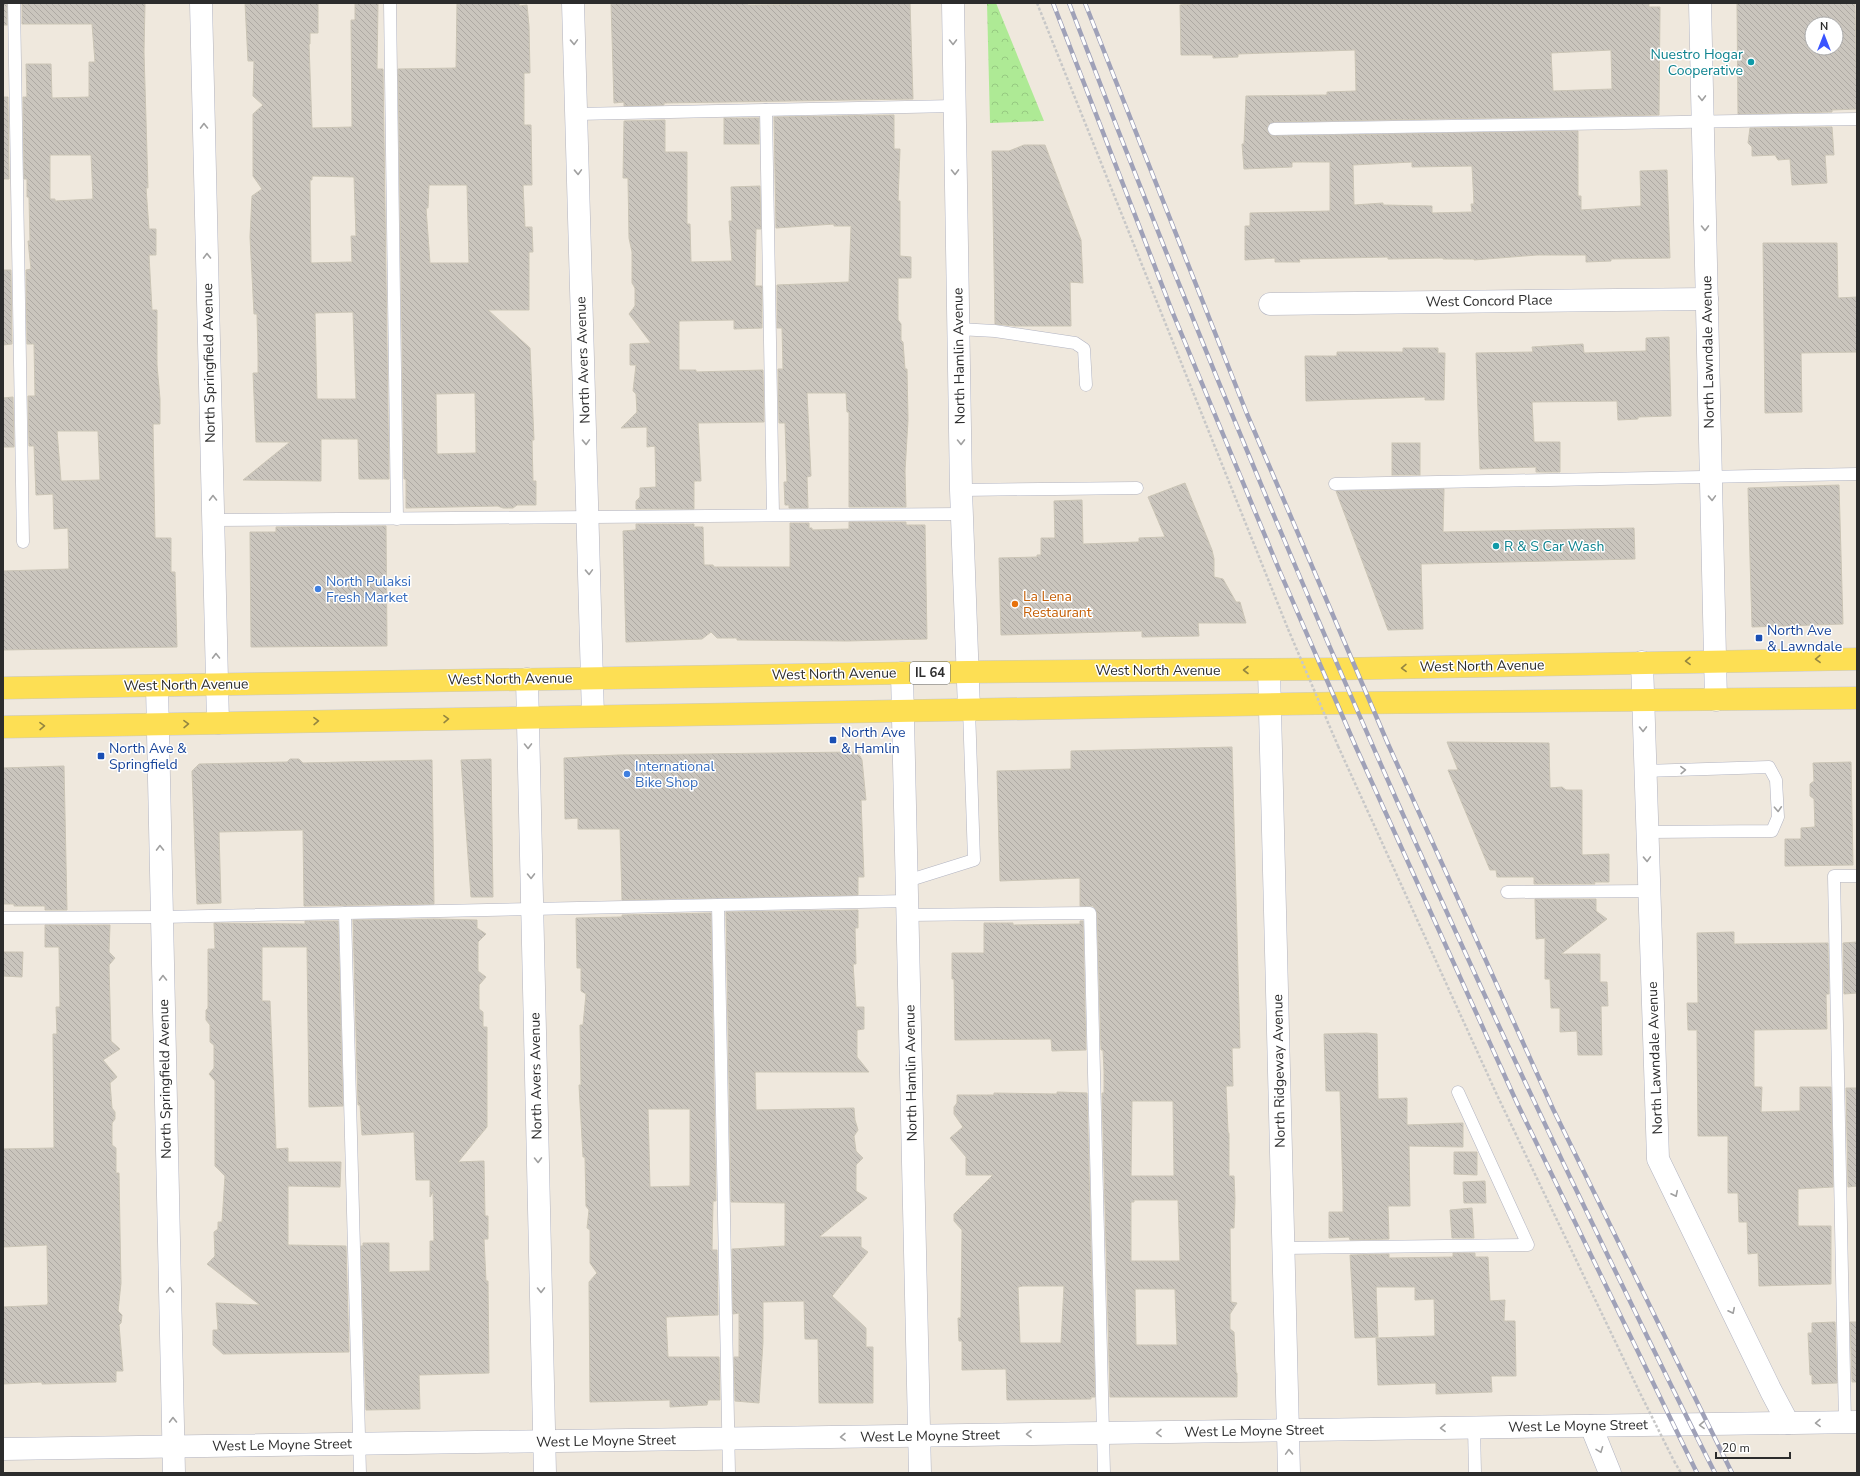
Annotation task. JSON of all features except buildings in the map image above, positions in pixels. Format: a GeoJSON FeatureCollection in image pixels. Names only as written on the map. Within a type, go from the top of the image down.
{"type":"FeatureCollection","features":[{"type":"Feature","properties":{"kind":"main road","name":"West North Avenue"},"geometry":{"type":"LineString","coordinates":[[3,688],[968,672],[1269,670],[1714,660],[1857,659]]}},
{"type":"Feature","properties":{"kind":"main road"},"geometry":{"type":"LineString","coordinates":[[3,727],[1270,704],[1857,698]]}},
{"type":"Feature","properties":{"kind":"street","name":"North Springfield Avenue"},"geometry":{"type":"LineString","coordinates":[[201,3],[218,723]]}},
{"type":"Feature","properties":{"kind":"street","name":"North Avers Avenue"},"geometry":{"type":"LineString","coordinates":[[573,3],[593,716]]}},
{"type":"Feature","properties":{"kind":"street","name":"North Hamlin Avenue"},"geometry":{"type":"LineString","coordinates":[[953,3],[958,329],[968,709]]}},
{"type":"Feature","properties":{"kind":"street","name":"North Lawndale Avenue"},"geometry":{"type":"LineString","coordinates":[[1700,3],[1716,700]]}},
{"type":"Feature","properties":{"kind":"street","name":"West Concord Place"},"geometry":{"type":"LineString","coordinates":[[1270,304],[1707,299]]}},
{"type":"Feature","properties":{"kind":"street","name":"North Lawndale Avenue"},"geometry":{"type":"LineString","coordinates":[[1642,662],[1644,771],[1658,1159],[1770,1391],[1788,1423]]}},
{"type":"Feature","properties":{"kind":"street","name":"North Ridgeway Avenue"},"geometry":{"type":"LineString","coordinates":[[1269,670],[1289,1473]]}},
{"type":"Feature","properties":{"kind":"street","name":"North Hamlin Avenue"},"geometry":{"type":"LineString","coordinates":[[902,673],[920,1473]]}},
{"type":"Feature","properties":{"kind":"street","name":"North Avers Avenue"},"geometry":{"type":"LineString","coordinates":[[527,679],[545,1473]]}},
{"type":"Feature","properties":{"kind":"street","name":"North Springfield Avenue"},"geometry":{"type":"LineString","coordinates":[[157,686],[174,1473]]}},
{"type":"Feature","properties":{"kind":"street","name":"West Le Moyne Street"},"geometry":{"type":"LineString","coordinates":[[3,1450],[1851,1422]]}},
{"type":"Feature","properties":{"kind":"street"},"geometry":{"type":"LineString","coordinates":[[1591,1426],[1610,1473]]}},
{"type":"Feature","properties":{"kind":"lane"},"geometry":{"type":"LineString","coordinates":[[14,3],[23,542]]}},
{"type":"Feature","properties":{"kind":"lane"},"geometry":{"type":"LineString","coordinates":[[390,3],[396,519]]}},
{"type":"Feature","properties":{"kind":"lane"},"geometry":{"type":"LineString","coordinates":[[577,114],[954,106]]}},
{"type":"Feature","properties":{"kind":"lane"},"geometry":{"type":"LineString","coordinates":[[766,110],[774,515]]}},
{"type":"Feature","properties":{"kind":"lane"},"geometry":{"type":"LineString","coordinates":[[1274,129],[1857,119]]}},
{"type":"Feature","properties":{"kind":"lane"},"geometry":{"type":"LineString","coordinates":[[958,329],[995,330],[1075,343],[1084,349],[1086,386]]}},
{"type":"Feature","properties":{"kind":"lane"},"geometry":{"type":"LineString","coordinates":[[1335,484],[1857,474]]}},
{"type":"Feature","properties":{"kind":"lane"},"geometry":{"type":"LineString","coordinates":[[962,490],[1137,488]]}},
{"type":"Feature","properties":{"kind":"lane"},"geometry":{"type":"LineString","coordinates":[[213,520],[962,514]]}},
{"type":"Feature","properties":{"kind":"lane"},"geometry":{"type":"LineString","coordinates":[[907,899],[974,860],[968,709]]}},
{"type":"Feature","properties":{"kind":"lane"},"geometry":{"type":"LineString","coordinates":[[1644,771],[1769,767],[1776,780],[1778,817],[1772,831],[1646,832]]}},
{"type":"Feature","properties":{"kind":"lane"},"geometry":{"type":"LineString","coordinates":[[1851,1422],[1834,876],[1857,876]]}},
{"type":"Feature","properties":{"kind":"lane"},"geometry":{"type":"LineString","coordinates":[[1507,892],[1649,891]]}},
{"type":"Feature","properties":{"kind":"lane"},"geometry":{"type":"LineString","coordinates":[[3,918],[161,917],[718,905],[907,899],[1090,913],[1104,1473]]}},
{"type":"Feature","properties":{"kind":"lane"},"geometry":{"type":"LineString","coordinates":[[718,905],[729,1473]]}},
{"type":"Feature","properties":{"kind":"lane"},"geometry":{"type":"LineString","coordinates":[[345,913],[360,1473]]}},
{"type":"Feature","properties":{"kind":"lane"},"geometry":{"type":"LineString","coordinates":[[1283,1248],[1528,1245],[1458,1092]]}},
{"type":"Feature","properties":{"kind":"lane"},"geometry":{"type":"LineString","coordinates":[[1474,1428],[1475,1473]]}},
{"type":"Feature","properties":{"kind":"path"},"geometry":{"type":"LineString","coordinates":[[1037,3],[1288,629],[1338,746],[1497,1095],[1638,1389],[1681,1473]]}},
{"type":"Feature","properties":{"kind":"green space"},"geometry":{"type":"Polygon","coordinates":[[[987,3],[996,3],[1044,121],[990,123],[987,3]]]}},
{"type":"Feature","properties":{"kind":"railway"},"geometry":{"type":"LineString","coordinates":[[1053,3],[1172,311],[1280,572],[1355,745],[1517,1103],[1697,1473]]}},
{"type":"Feature","properties":{"kind":"railway"},"geometry":{"type":"LineString","coordinates":[[1069,3],[1258,478],[1393,791],[1534,1102],[1647,1337],[1715,1473]]}},
{"type":"Feature","properties":{"kind":"railway"},"geometry":{"type":"LineString","coordinates":[[1085,3],[1247,414],[1388,744],[1553,1109],[1732,1473]]}},
{"type":"Feature","properties":{"kind":"place","name":"Nuestro Hogar Cooperative"},"geometry":{"type":"Point","coordinates":[1751,62]}},
{"type":"Feature","properties":{"kind":"place","name":"R & S Car Wash"},"geometry":{"type":"Point","coordinates":[1496,546]}},
{"type":"Feature","properties":{"kind":"place","name":"North Pulaksi Fresh Market"},"geometry":{"type":"Point","coordinates":[318,589]}},
{"type":"Feature","properties":{"kind":"place","name":"La Lena Restaurant"},"geometry":{"type":"Point","coordinates":[1015,604]}},
{"type":"Feature","properties":{"kind":"place","name":"North Ave & Lawndale"},"geometry":{"type":"Point","coordinates":[1759,638]}},
{"type":"Feature","properties":{"kind":"place","name":"North Ave & Hamlin"},"geometry":{"type":"Point","coordinates":[833,740]}},
{"type":"Feature","properties":{"kind":"place","name":"North Ave & Springfield"},"geometry":{"type":"Point","coordinates":[101,756]}},
{"type":"Feature","properties":{"kind":"place","name":"International Bike Shop"},"geometry":{"type":"Point","coordinates":[627,774]}}]}
